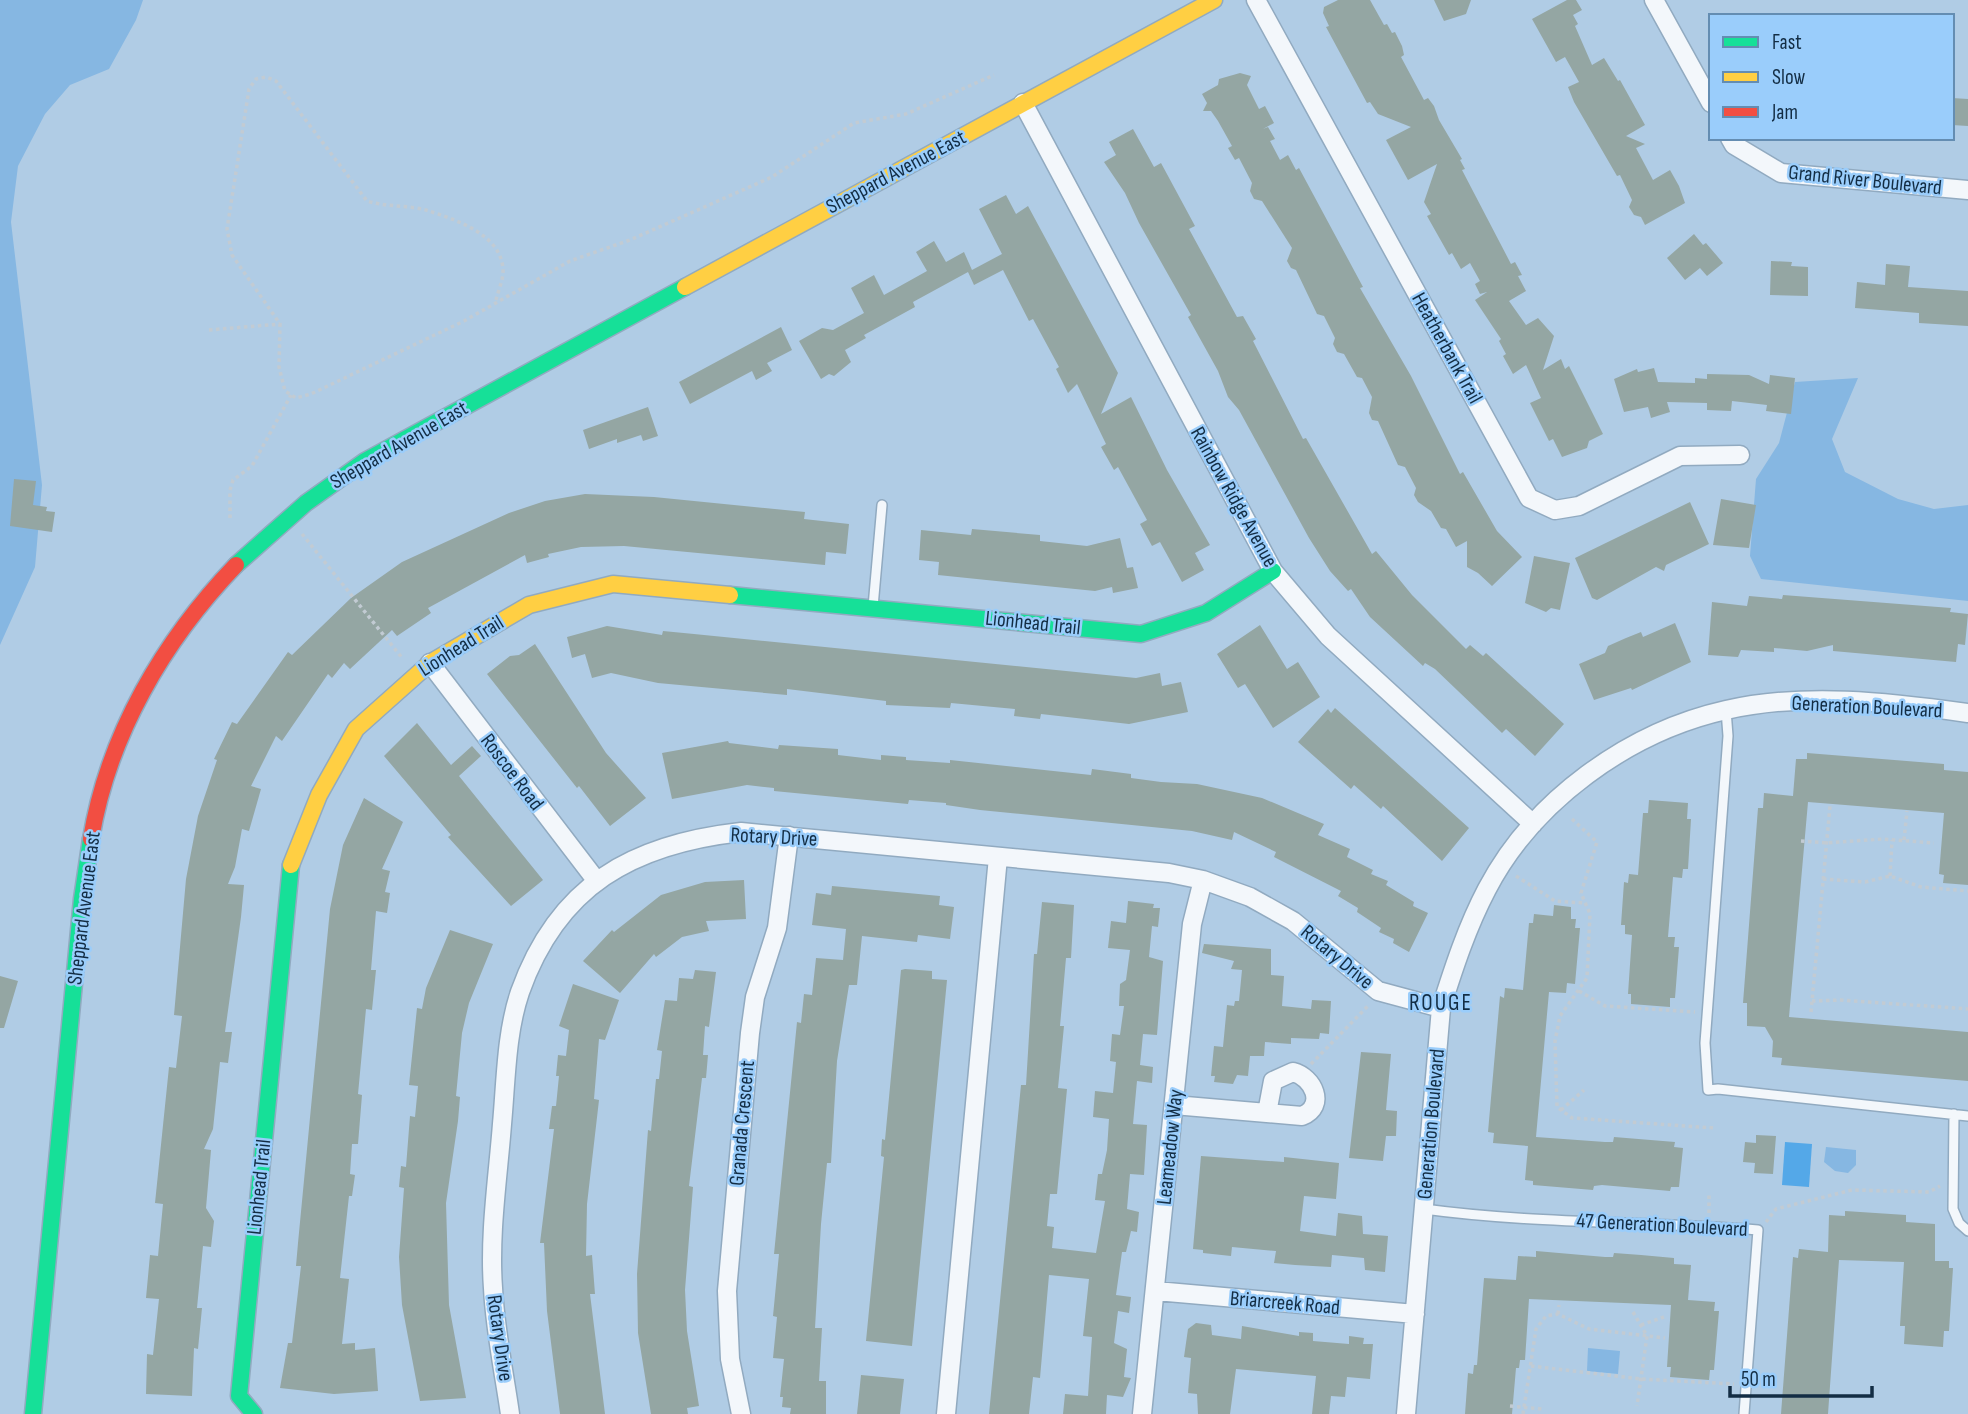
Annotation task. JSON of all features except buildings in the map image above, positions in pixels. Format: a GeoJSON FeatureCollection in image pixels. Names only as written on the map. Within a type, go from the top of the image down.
{"type":"FeatureCollection","features":[{"type":"Feature","properties":{"kind":"main road","name":"Sheppard Avenue East"},"geometry":{"type":"LineString","coordinates":[[33,1414],[85,876],[103,787],[131,711],[184,623],[219,579],[287,517],[365,461],[1214,0]]}},
{"type":"Feature","properties":{"kind":"main road","name":"Lionhead Trail"},"geometry":{"type":"LineString","coordinates":[[254,1414],[239,1396],[291,865],[319,795],[356,729],[423,668],[529,605],[613,584],[1141,634],[1206,613],[1273,571]]}},
{"type":"Feature","properties":{"kind":"street","name":"Heatherbank Trail"},"geometry":{"type":"LineString","coordinates":[[1256,0],[1530,498],[1555,510],[1579,506],[1680,456],[1740,455]]}},
{"type":"Feature","properties":{"kind":"street"},"geometry":{"type":"LineString","coordinates":[[1654,0],[1709,99]]}},
{"type":"Feature","properties":{"kind":"street","name":"Rainbow Ridge Avenue"},"geometry":{"type":"LineString","coordinates":[[1023,103],[1273,571],[1328,636],[1533,824]]}},
{"type":"Feature","properties":{"kind":"street","name":"Grand River Boulevard"},"geometry":{"type":"LineString","coordinates":[[1731,140],[1734,145],[1781,173],[1968,190]]}},
{"type":"Feature","properties":{"kind":"street","name":"Roscoe Road"},"geometry":{"type":"LineString","coordinates":[[423,668],[596,880]]}},
{"type":"Feature","properties":{"kind":"street","name":"Generation Boulevard"},"geometry":{"type":"LineString","coordinates":[[1406,1414],[1441,1008],[1460,948],[1501,866],[1533,824],[1584,778],[1632,746],[1685,722],[1726,710],[1825,701],[1919,706],[1968,712]]}},
{"type":"Feature","properties":{"kind":"street","name":"Rotary Drive"},"geometry":{"type":"LineString","coordinates":[[510,1414],[492,1287],[496,1199],[509,1043],[520,993],[542,945],[566,911],[596,880],[645,853],[694,837],[741,832],[1169,873],[1203,880],[1250,897],[1293,921],[1378,991],[1441,1008]]}},
{"type":"Feature","properties":{"kind":"street","name":"Granada Crescent"},"geometry":{"type":"LineString","coordinates":[[741,1414],[730,1359],[727,1291],[750,1033],[755,997],[777,928],[789,836]]}},
{"type":"Feature","properties":{"kind":"street"},"geometry":{"type":"LineString","coordinates":[[946,1414],[998,857]]}},
{"type":"Feature","properties":{"kind":"street","name":"Leameadow Way"},"geometry":{"type":"LineString","coordinates":[[1142,1414],[1192,923],[1203,880]]}},
{"type":"Feature","properties":{"kind":"street"},"geometry":{"type":"LineString","coordinates":[[1174,1105],[1287,1117],[1308,1114],[1315,1100],[1312,1084],[1300,1074],[1285,1073],[1269,1088],[1267,1113]]}},
{"type":"Feature","properties":{"kind":"street","name":"Briarcreek Road"},"geometry":{"type":"LineString","coordinates":[[1156,1291],[1415,1314]]}},
{"type":"Feature","properties":{"kind":"lane"},"geometry":{"type":"LineString","coordinates":[[873,607],[882,505]]}},
{"type":"Feature","properties":{"kind":"lane"},"geometry":{"type":"LineString","coordinates":[[1726,710],[1728,736],[1705,1043],[1708,1090],[1968,1115]]}},
{"type":"Feature","properties":{"kind":"lane"},"geometry":{"type":"LineString","coordinates":[[1954,1114],[1953,1212],[1968,1231]]}},
{"type":"Feature","properties":{"kind":"lane","name":"47 Generation Boulevard"},"geometry":{"type":"LineString","coordinates":[[1423,1209],[1590,1222],[1672,1223],[1758,1230],[1744,1414]]}},
{"type":"Feature","properties":{"kind":"path"},"geometry":{"type":"LineString","coordinates":[[496,300],[503,273],[499,254],[486,236],[424,210],[386,207],[367,201],[276,81],[266,77],[256,79],[249,89],[227,229],[232,255],[280,324],[279,367],[285,391],[296,398],[311,394],[454,326],[496,300],[570,261],[630,240],[772,177],[854,123],[906,114],[994,75]]}},
{"type":"Feature","properties":{"kind":"path"},"geometry":{"type":"LineString","coordinates":[[209,330],[280,324]]}},
{"type":"Feature","properties":{"kind":"path"},"geometry":{"type":"LineString","coordinates":[[230,518],[229,490],[233,480],[252,466],[291,395]]}},
{"type":"Feature","properties":{"kind":"path"},"geometry":{"type":"LineString","coordinates":[[287,517],[423,668]]}},
{"type":"Feature","properties":{"kind":"path"},"geometry":{"type":"LineString","coordinates":[[1811,1012],[1830,806]]}},
{"type":"Feature","properties":{"kind":"path"},"geometry":{"type":"LineString","coordinates":[[1904,841],[1907,811]]}},
{"type":"Feature","properties":{"kind":"path"},"geometry":{"type":"LineString","coordinates":[[1572,819],[1597,842],[1583,880],[1584,903],[1590,915],[1587,978],[1560,1016],[1555,1041],[1557,1107],[1572,1118],[1715,1128]]}},
{"type":"Feature","properties":{"kind":"path"},"geometry":{"type":"LineString","coordinates":[[1890,876],[1892,839]]}},
{"type":"Feature","properties":{"kind":"path"},"geometry":{"type":"LineString","coordinates":[[1801,841],[1826,843],[1892,839],[1934,843]]}},
{"type":"Feature","properties":{"kind":"path"},"geometry":{"type":"LineString","coordinates":[[1501,866],[1555,901],[1584,903]]}},
{"type":"Feature","properties":{"kind":"path"},"geometry":{"type":"LineString","coordinates":[[1824,879],[1865,882],[1890,876],[1921,887],[1968,891]]}},
{"type":"Feature","properties":{"kind":"path"},"geometry":{"type":"LineString","coordinates":[[1300,1074],[1365,1010],[1378,991]]}},
{"type":"Feature","properties":{"kind":"path"},"geometry":{"type":"LineString","coordinates":[[1579,991],[1605,1006],[1707,1012]]}},
{"type":"Feature","properties":{"kind":"path"},"geometry":{"type":"LineString","coordinates":[[1812,1001],[1842,1000],[1968,1009]]}},
{"type":"Feature","properties":{"kind":"path"},"geometry":{"type":"LineString","coordinates":[[1561,1110],[1584,1090]]}},
{"type":"Feature","properties":{"kind":"path"},"geometry":{"type":"LineString","coordinates":[[1758,1230],[1776,1209],[1852,1190],[1928,1192],[1953,1179]]}},
{"type":"Feature","properties":{"kind":"path"},"geometry":{"type":"LineString","coordinates":[[1709,1195],[1709,1213]]}},
{"type":"Feature","properties":{"kind":"path"},"geometry":{"type":"LineString","coordinates":[[1558,1314],[1559,1305]]}},
{"type":"Feature","properties":{"kind":"path"},"geometry":{"type":"LineString","coordinates":[[1633,1311],[1647,1336],[1637,1406]]}},
{"type":"Feature","properties":{"kind":"path"},"geometry":{"type":"LineString","coordinates":[[1523,1414],[1536,1329],[1546,1316],[1558,1314],[1589,1329],[1665,1338]]}},
{"type":"Feature","properties":{"kind":"path"},"geometry":{"type":"LineString","coordinates":[[1641,1325],[1664,1317]]}},
{"type":"Feature","properties":{"kind":"path"},"geometry":{"type":"LineString","coordinates":[[1531,1366],[1641,1380],[1734,1384]]}},
{"type":"Feature","properties":{"kind":"path"},"geometry":{"type":"LineString","coordinates":[[1510,1406],[1542,1409]]}},
{"type":"Feature","properties":{"kind":"shaded area"},"geometry":{"type":"Polygon","coordinates":[[[0,0],[143,0],[136,20],[109,69],[70,85],[45,114],[18,166],[11,222],[42,485],[35,567],[0,645],[0,0]]]}},
{"type":"Feature","properties":{"kind":"shaded area"},"geometry":{"type":"Polygon","coordinates":[[[1858,378],[1832,439],[1845,472],[1898,499],[1934,509],[1968,505],[1968,601],[1761,579],[1750,556],[1756,479],[1779,443],[1795,382],[1858,378]]]}},
{"type":"Feature","properties":{"kind":"shaded area"},"geometry":{"type":"Polygon","coordinates":[[[1785,1142],[1812,1144],[1809,1187],[1782,1185],[1785,1142]]]}},
{"type":"Feature","properties":{"kind":"shaded area"},"geometry":{"type":"Polygon","coordinates":[[[1826,1147],[1856,1150],[1856,1165],[1848,1173],[1835,1171],[1824,1162],[1826,1147]]]}},
{"type":"Feature","properties":{"kind":"shaded area"},"geometry":{"type":"Polygon","coordinates":[[[1588,1348],[1620,1351],[1618,1374],[1587,1371],[1588,1348]]]}},
{"type":"Feature","properties":{"kind":"traffic: fast"},"geometry":{"type":"LineString","coordinates":[[236,565],[306,503],[365,461],[685,287]]}},
{"type":"Feature","properties":{"kind":"traffic: fast"},"geometry":{"type":"LineString","coordinates":[[730,595],[1141,634],[1206,613],[1273,571]]}},
{"type":"Feature","properties":{"kind":"traffic: fast"},"geometry":{"type":"LineString","coordinates":[[33,1414],[82,899],[91,839]]}},
{"type":"Feature","properties":{"kind":"traffic: fast"},"geometry":{"type":"LineString","coordinates":[[254,1414],[239,1396],[291,865]]}},
{"type":"Feature","properties":{"kind":"traffic: slow"},"geometry":{"type":"LineString","coordinates":[[685,287],[1214,0]]}},
{"type":"Feature","properties":{"kind":"traffic: slow"},"geometry":{"type":"LineString","coordinates":[[291,865],[319,795],[356,729],[430,663],[529,605],[613,584],[730,595]]}},
{"type":"Feature","properties":{"kind":"traffic: jam"},"geometry":{"type":"LineString","coordinates":[[91,839],[99,800],[111,763],[125,726],[143,691],[185,625],[236,565]]}},
{"type":"Feature","properties":{"kind":"district","name":"ROUGE"},"geometry":{"type":"Point","coordinates":[1441,1003]}}]}
